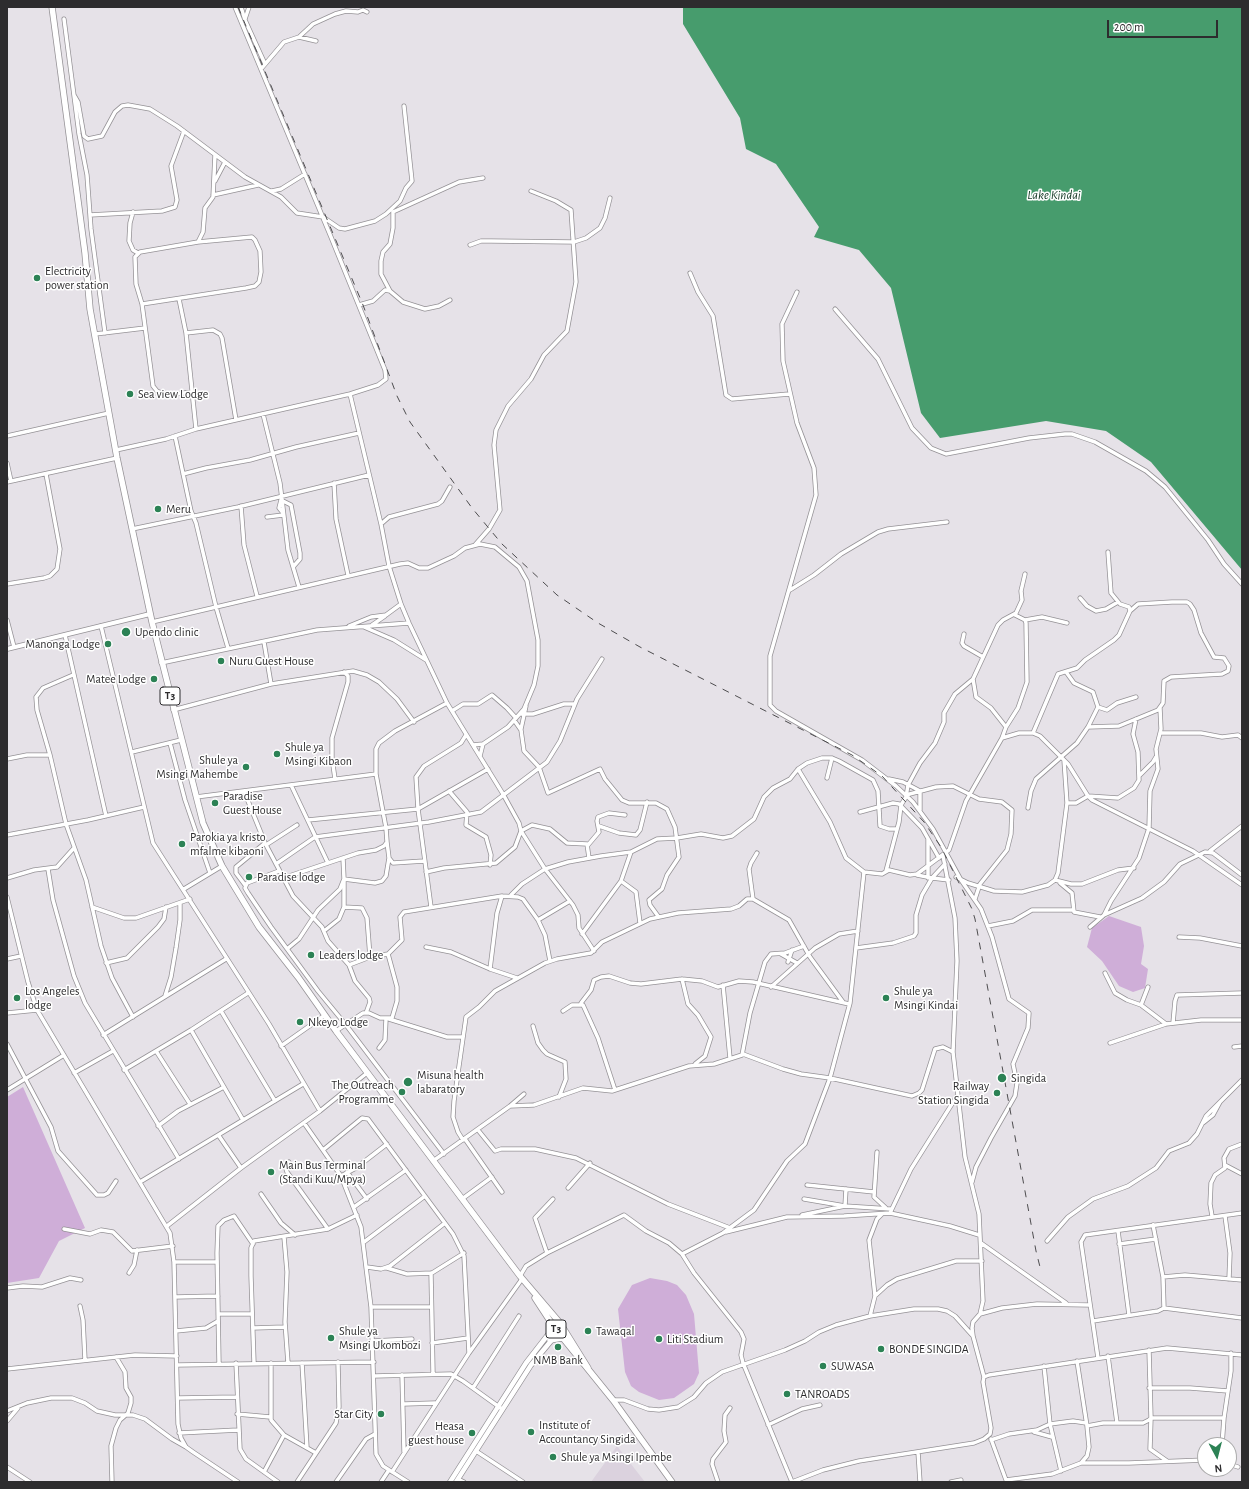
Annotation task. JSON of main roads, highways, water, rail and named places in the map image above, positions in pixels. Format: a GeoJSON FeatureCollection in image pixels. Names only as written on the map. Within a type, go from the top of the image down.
{"type":"FeatureCollection","features":[{"type":"Feature","properties":{"kind":"highway","name":"T3"},"geometry":{"type":"LineString","coordinates":[[52,7],[95,334],[117,458],[161,663],[203,823],[222,866],[259,927],[298,977],[433,1162],[521,1277],[562,1338],[613,1400],[672,1482]]}},
{"type":"Feature","properties":{"kind":"highway","name":"T3"},"geometry":{"type":"LineString","coordinates":[[529,1288],[564,1328],[588,1368]]}},
{"type":"Feature","properties":{"kind":"highway"},"geometry":{"type":"LineString","coordinates":[[550,1340],[562,1338]]}},
{"type":"Feature","properties":{"kind":"main road"},"geometry":{"type":"LineString","coordinates":[[457,1480],[476,1451],[526,1363],[556,1329],[564,1328]]}},
{"type":"Feature","properties":{"kind":"main road"},"geometry":{"type":"LineString","coordinates":[[450,1482],[500,1408],[550,1340],[556,1329]]}},
{"type":"Feature","properties":{"kind":"water","name":"Lake Kindai"},"geometry":{"type":"Polygon","coordinates":[[[683,7],[1242,7],[1242,570],[1151,462],[1106,431],[1046,421],[940,438],[921,413],[891,288],[859,250],[814,237],[819,227],[776,164],[746,149],[740,118],[683,24],[683,7]]]}},
{"type":"Feature","properties":{"kind":"railway"},"geometry":{"type":"LineString","coordinates":[[238,7],[363,305],[397,396],[410,422],[472,508],[502,544],[557,595],[598,623],[640,647],[852,755],[882,776],[924,822],[941,847],[972,909],[975,919],[1036,1251],[1041,1271]]}},
{"type":"Feature","properties":{"kind":"place","name":"Electricity power station"},"geometry":{"type":"Point","coordinates":[37,278]}},
{"type":"Feature","properties":{"kind":"place","name":"Sea view Lodge"},"geometry":{"type":"Point","coordinates":[130,394]}},
{"type":"Feature","properties":{"kind":"place","name":"Meru"},"geometry":{"type":"Point","coordinates":[158,509]}},
{"type":"Feature","properties":{"kind":"place","name":"Upendo clinic"},"geometry":{"type":"Point","coordinates":[126,632]}},
{"type":"Feature","properties":{"kind":"place","name":"Manonga Lodge"},"geometry":{"type":"Point","coordinates":[108,644]}},
{"type":"Feature","properties":{"kind":"place","name":"Nuru Guest House"},"geometry":{"type":"Point","coordinates":[221,661]}},
{"type":"Feature","properties":{"kind":"place","name":"Matee Lodge"},"geometry":{"type":"Point","coordinates":[154,679]}},
{"type":"Feature","properties":{"kind":"place","name":"Shule ya Msingi Kibaon"},"geometry":{"type":"Point","coordinates":[277,754]}},
{"type":"Feature","properties":{"kind":"place","name":"Shule ya Msingi Mahembe"},"geometry":{"type":"Point","coordinates":[246,767]}},
{"type":"Feature","properties":{"kind":"place","name":"Paradise Guest House"},"geometry":{"type":"Point","coordinates":[215,803]}},
{"type":"Feature","properties":{"kind":"place","name":"Parokia ya kristo mfalme kibaoni"},"geometry":{"type":"Point","coordinates":[182,844]}},
{"type":"Feature","properties":{"kind":"place","name":"Paradise lodge"},"geometry":{"type":"Point","coordinates":[249,877]}},
{"type":"Feature","properties":{"kind":"place","name":"Leaders lodge"},"geometry":{"type":"Point","coordinates":[311,955]}},
{"type":"Feature","properties":{"kind":"place","name":"Los Angeles lodge"},"geometry":{"type":"Point","coordinates":[17,998]}},
{"type":"Feature","properties":{"kind":"place","name":"Shule ya Msingi Kindai"},"geometry":{"type":"Point","coordinates":[886,998]}},
{"type":"Feature","properties":{"kind":"place","name":"Nkeyo Lodge"},"geometry":{"type":"Point","coordinates":[300,1022]}},
{"type":"Feature","properties":{"kind":"place","name":"Singida"},"geometry":{"type":"Point","coordinates":[1002,1078]}},
{"type":"Feature","properties":{"kind":"place","name":"Misuna health labaratory"},"geometry":{"type":"Point","coordinates":[408,1082]}},
{"type":"Feature","properties":{"kind":"place","name":"The Outreach Programme"},"geometry":{"type":"Point","coordinates":[402,1092]}},
{"type":"Feature","properties":{"kind":"place","name":"Railway Station Singida"},"geometry":{"type":"Point","coordinates":[997,1093]}},
{"type":"Feature","properties":{"kind":"place","name":"Main Bus Terminal (Standi Kuu/Mpya)"},"geometry":{"type":"Point","coordinates":[271,1172]}},
{"type":"Feature","properties":{"kind":"place","name":"Tawaqal"},"geometry":{"type":"Point","coordinates":[588,1331]}},
{"type":"Feature","properties":{"kind":"place","name":"Shule ya Msingi Ukombozi"},"geometry":{"type":"Point","coordinates":[331,1338]}},
{"type":"Feature","properties":{"kind":"place","name":"Liti Stadium"},"geometry":{"type":"Point","coordinates":[659,1339]}},
{"type":"Feature","properties":{"kind":"place","name":"NMB Bank"},"geometry":{"type":"Point","coordinates":[558,1347]}},
{"type":"Feature","properties":{"kind":"place","name":"BONDE SINGIDA"},"geometry":{"type":"Point","coordinates":[881,1349]}},
{"type":"Feature","properties":{"kind":"place","name":"SUWASA"},"geometry":{"type":"Point","coordinates":[823,1366]}},
{"type":"Feature","properties":{"kind":"place","name":"TANROADS"},"geometry":{"type":"Point","coordinates":[787,1394]}},
{"type":"Feature","properties":{"kind":"place","name":"Star City"},"geometry":{"type":"Point","coordinates":[381,1414]}},
{"type":"Feature","properties":{"kind":"place","name":"Institute of Accountancy Singida"},"geometry":{"type":"Point","coordinates":[531,1432]}},
{"type":"Feature","properties":{"kind":"place","name":"Heasa guest house"},"geometry":{"type":"Point","coordinates":[472,1433]}},
{"type":"Feature","properties":{"kind":"place","name":"Shule ya Msingi Ipembe"},"geometry":{"type":"Point","coordinates":[553,1457]}}]}
